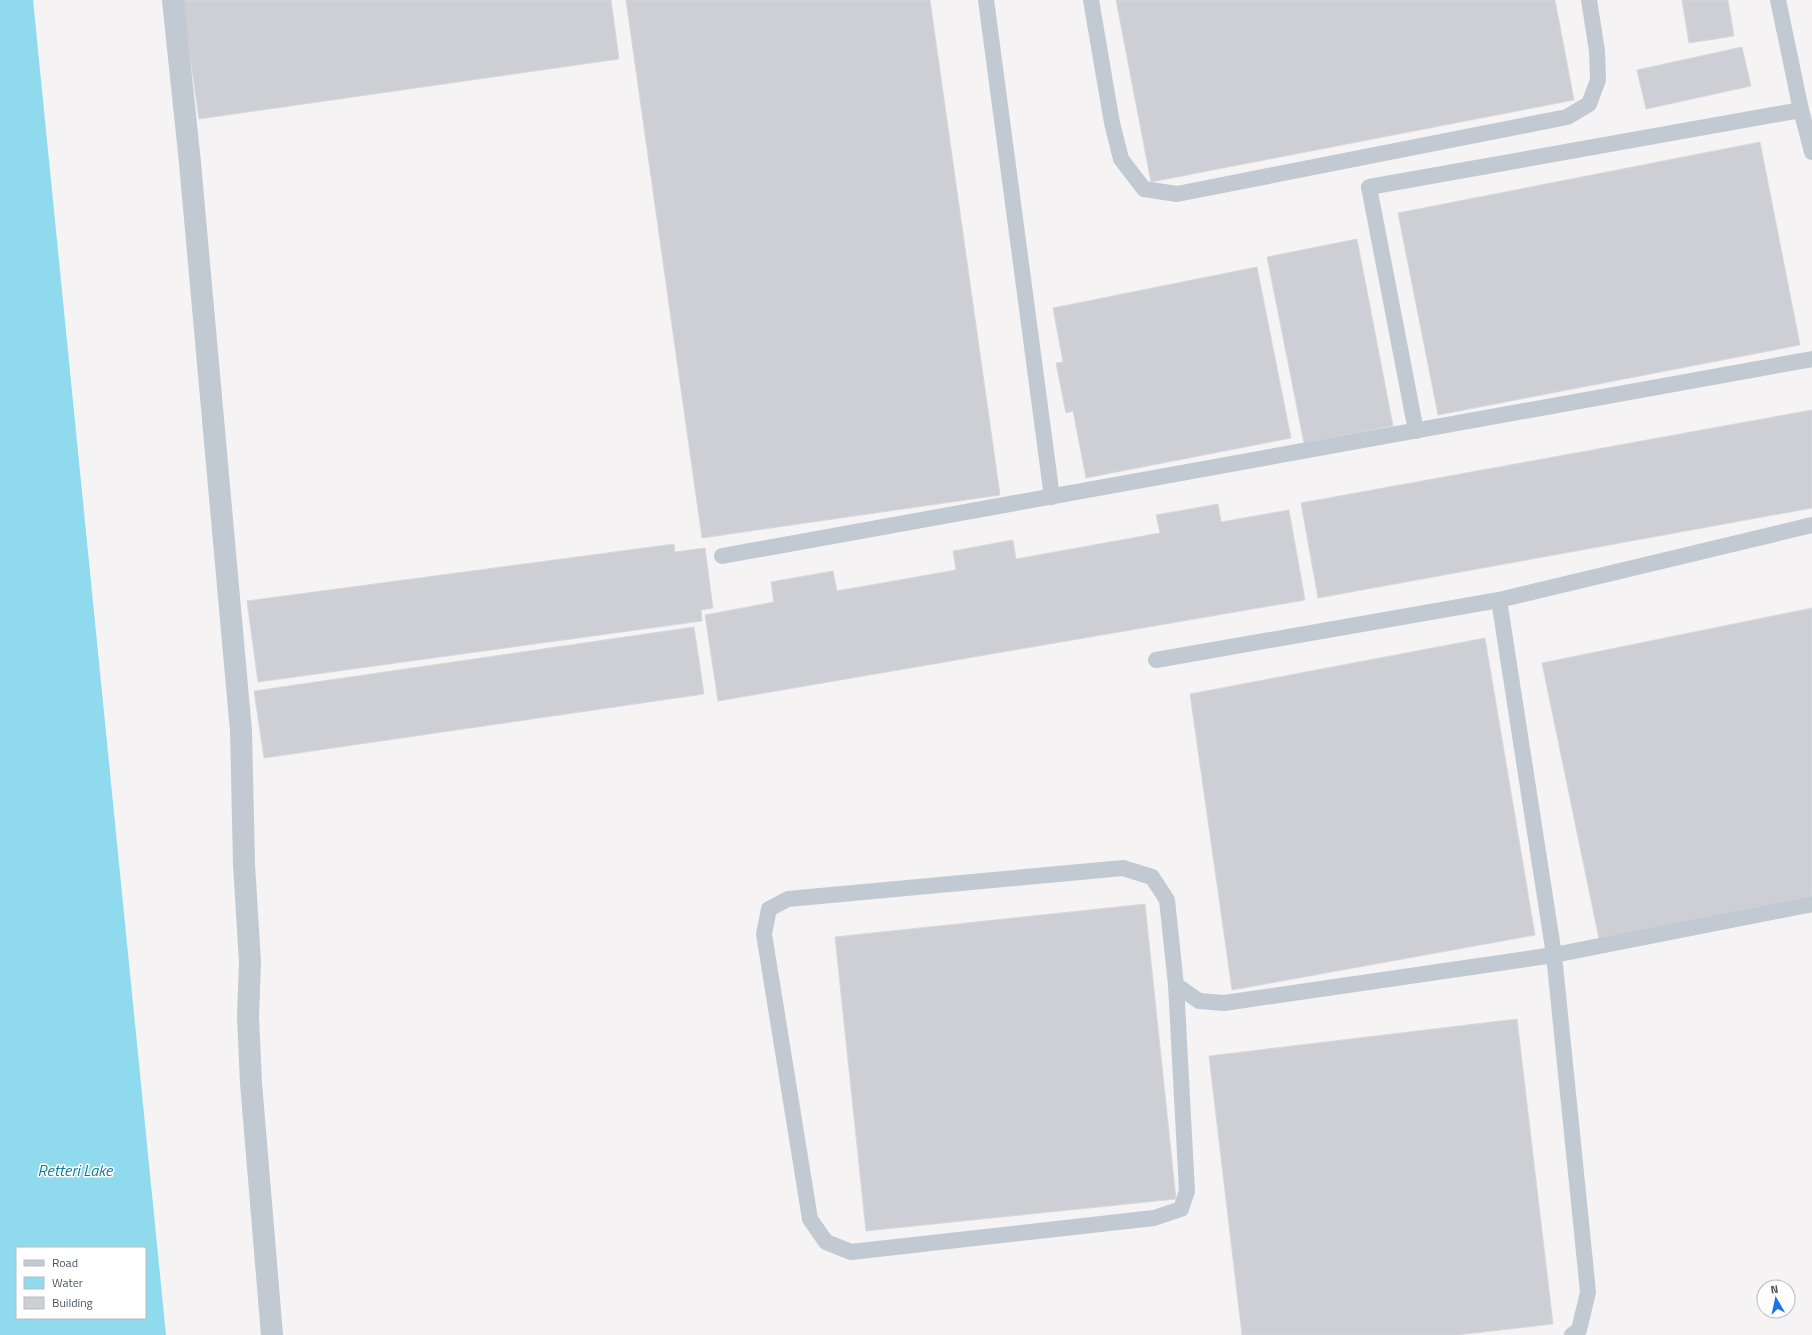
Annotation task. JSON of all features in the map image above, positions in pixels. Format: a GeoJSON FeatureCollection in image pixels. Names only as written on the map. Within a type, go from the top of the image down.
{"type":"FeatureCollection","features":[{"type":"Feature","properties":{"kind":"street"},"geometry":{"type":"LineString","coordinates":[[173,0],[190,163],[241,731],[244,864],[250,962],[248,1017],[251,1083],[272,1335]]}},
{"type":"Feature","properties":{"kind":"lane"},"geometry":{"type":"LineString","coordinates":[[986,0],[1052,497]]}},
{"type":"Feature","properties":{"kind":"lane"},"geometry":{"type":"LineString","coordinates":[[1091,0],[1112,123],[1121,159],[1144,189],[1177,194],[1567,117],[1589,104],[1598,80],[1597,50],[1589,0]]}},
{"type":"Feature","properties":{"kind":"lane"},"geometry":{"type":"LineString","coordinates":[[1778,0],[1801,110],[1812,152]]}},
{"type":"Feature","properties":{"kind":"lane"},"geometry":{"type":"LineString","coordinates":[[1416,431],[1369,187],[1801,110]]}},
{"type":"Feature","properties":{"kind":"lane"},"geometry":{"type":"LineString","coordinates":[[722,556],[1812,358]]}},
{"type":"Feature","properties":{"kind":"lane"},"geometry":{"type":"LineString","coordinates":[[1156,660],[1499,600],[1812,525]]}},
{"type":"Feature","properties":{"kind":"lane"},"geometry":{"type":"LineString","coordinates":[[1499,600],[1554,955],[1588,1292],[1579,1330],[1572,1335]]}},
{"type":"Feature","properties":{"kind":"lane"},"geometry":{"type":"LineString","coordinates":[[1123,868],[1152,877],[1167,900],[1176,986],[1187,1191],[1181,1209],[1154,1218],[850,1252],[826,1242],[810,1219],[764,934],[769,909],[788,899],[1123,868]]}},
{"type":"Feature","properties":{"kind":"lane"},"geometry":{"type":"LineString","coordinates":[[1176,986],[1199,1001],[1224,1003],[1554,955],[1812,904]]}},
{"type":"Feature","properties":{"kind":"water","name":"Retteri Lake"},"geometry":{"type":"Polygon","coordinates":[[[0,0],[33,0],[166,1335],[0,1335],[0,0]]]}},
{"type":"Feature","properties":{"kind":"building"},"geometry":{"type":"Polygon","coordinates":[[[182,0],[611,0],[619,59],[199,119],[182,0]]]}},
{"type":"Feature","properties":{"kind":"building"},"geometry":{"type":"Polygon","coordinates":[[[626,0],[930,0],[1000,495],[702,538],[626,0]]]}},
{"type":"Feature","properties":{"kind":"building"},"geometry":{"type":"Polygon","coordinates":[[[1116,0],[1555,0],[1574,100],[1151,182],[1116,0]]]}},
{"type":"Feature","properties":{"kind":"building"},"geometry":{"type":"Polygon","coordinates":[[[1682,0],[1728,0],[1734,36],[1689,43],[1682,0]]]}},
{"type":"Feature","properties":{"kind":"building"},"geometry":{"type":"Polygon","coordinates":[[[1742,47],[1751,86],[1646,109],[1637,70],[1742,47]]]}},
{"type":"Feature","properties":{"kind":"building"},"geometry":{"type":"Polygon","coordinates":[[[1760,142],[1800,345],[1438,415],[1398,213],[1760,142]]]}},
{"type":"Feature","properties":{"kind":"building"},"geometry":{"type":"Polygon","coordinates":[[[1357,239],[1393,426],[1304,443],[1267,257],[1357,239]]]}},
{"type":"Feature","properties":{"kind":"building"},"geometry":{"type":"Polygon","coordinates":[[[1257,267],[1291,438],[1086,478],[1073,411],[1066,413],[1056,363],[1063,362],[1053,308],[1257,267]]]}},
{"type":"Feature","properties":{"kind":"building"},"geometry":{"type":"Polygon","coordinates":[[[1812,410],[1812,508],[1318,598],[1301,503],[1812,410]]]}},
{"type":"Feature","properties":{"kind":"building"},"geometry":{"type":"Polygon","coordinates":[[[1218,504],[1221,522],[1289,510],[1305,600],[718,701],[705,615],[774,602],[771,582],[833,571],[837,591],[956,570],[953,551],[1013,540],[1016,559],[1160,533],[1156,515],[1218,504]]]}},
{"type":"Feature","properties":{"kind":"building"},"geometry":{"type":"Polygon","coordinates":[[[674,544],[675,552],[705,548],[713,608],[701,610],[702,621],[258,682],[247,601],[674,544]]]}},
{"type":"Feature","properties":{"kind":"building"},"geometry":{"type":"Polygon","coordinates":[[[1812,608],[1812,896],[1599,939],[1542,663],[1812,608]]]}},
{"type":"Feature","properties":{"kind":"building"},"geometry":{"type":"Polygon","coordinates":[[[694,627],[704,694],[264,758],[254,691],[694,627]]]}},
{"type":"Feature","properties":{"kind":"building"},"geometry":{"type":"Polygon","coordinates":[[[1485,638],[1535,935],[1232,990],[1190,694],[1485,638]]]}},
{"type":"Feature","properties":{"kind":"building"},"geometry":{"type":"Polygon","coordinates":[[[1145,904],[1176,1199],[866,1231],[835,937],[1145,904]]]}},
{"type":"Feature","properties":{"kind":"building"},"geometry":{"type":"Polygon","coordinates":[[[1517,1019],[1553,1324],[1457,1335],[1242,1335],[1209,1056],[1517,1019]]]}}]}
